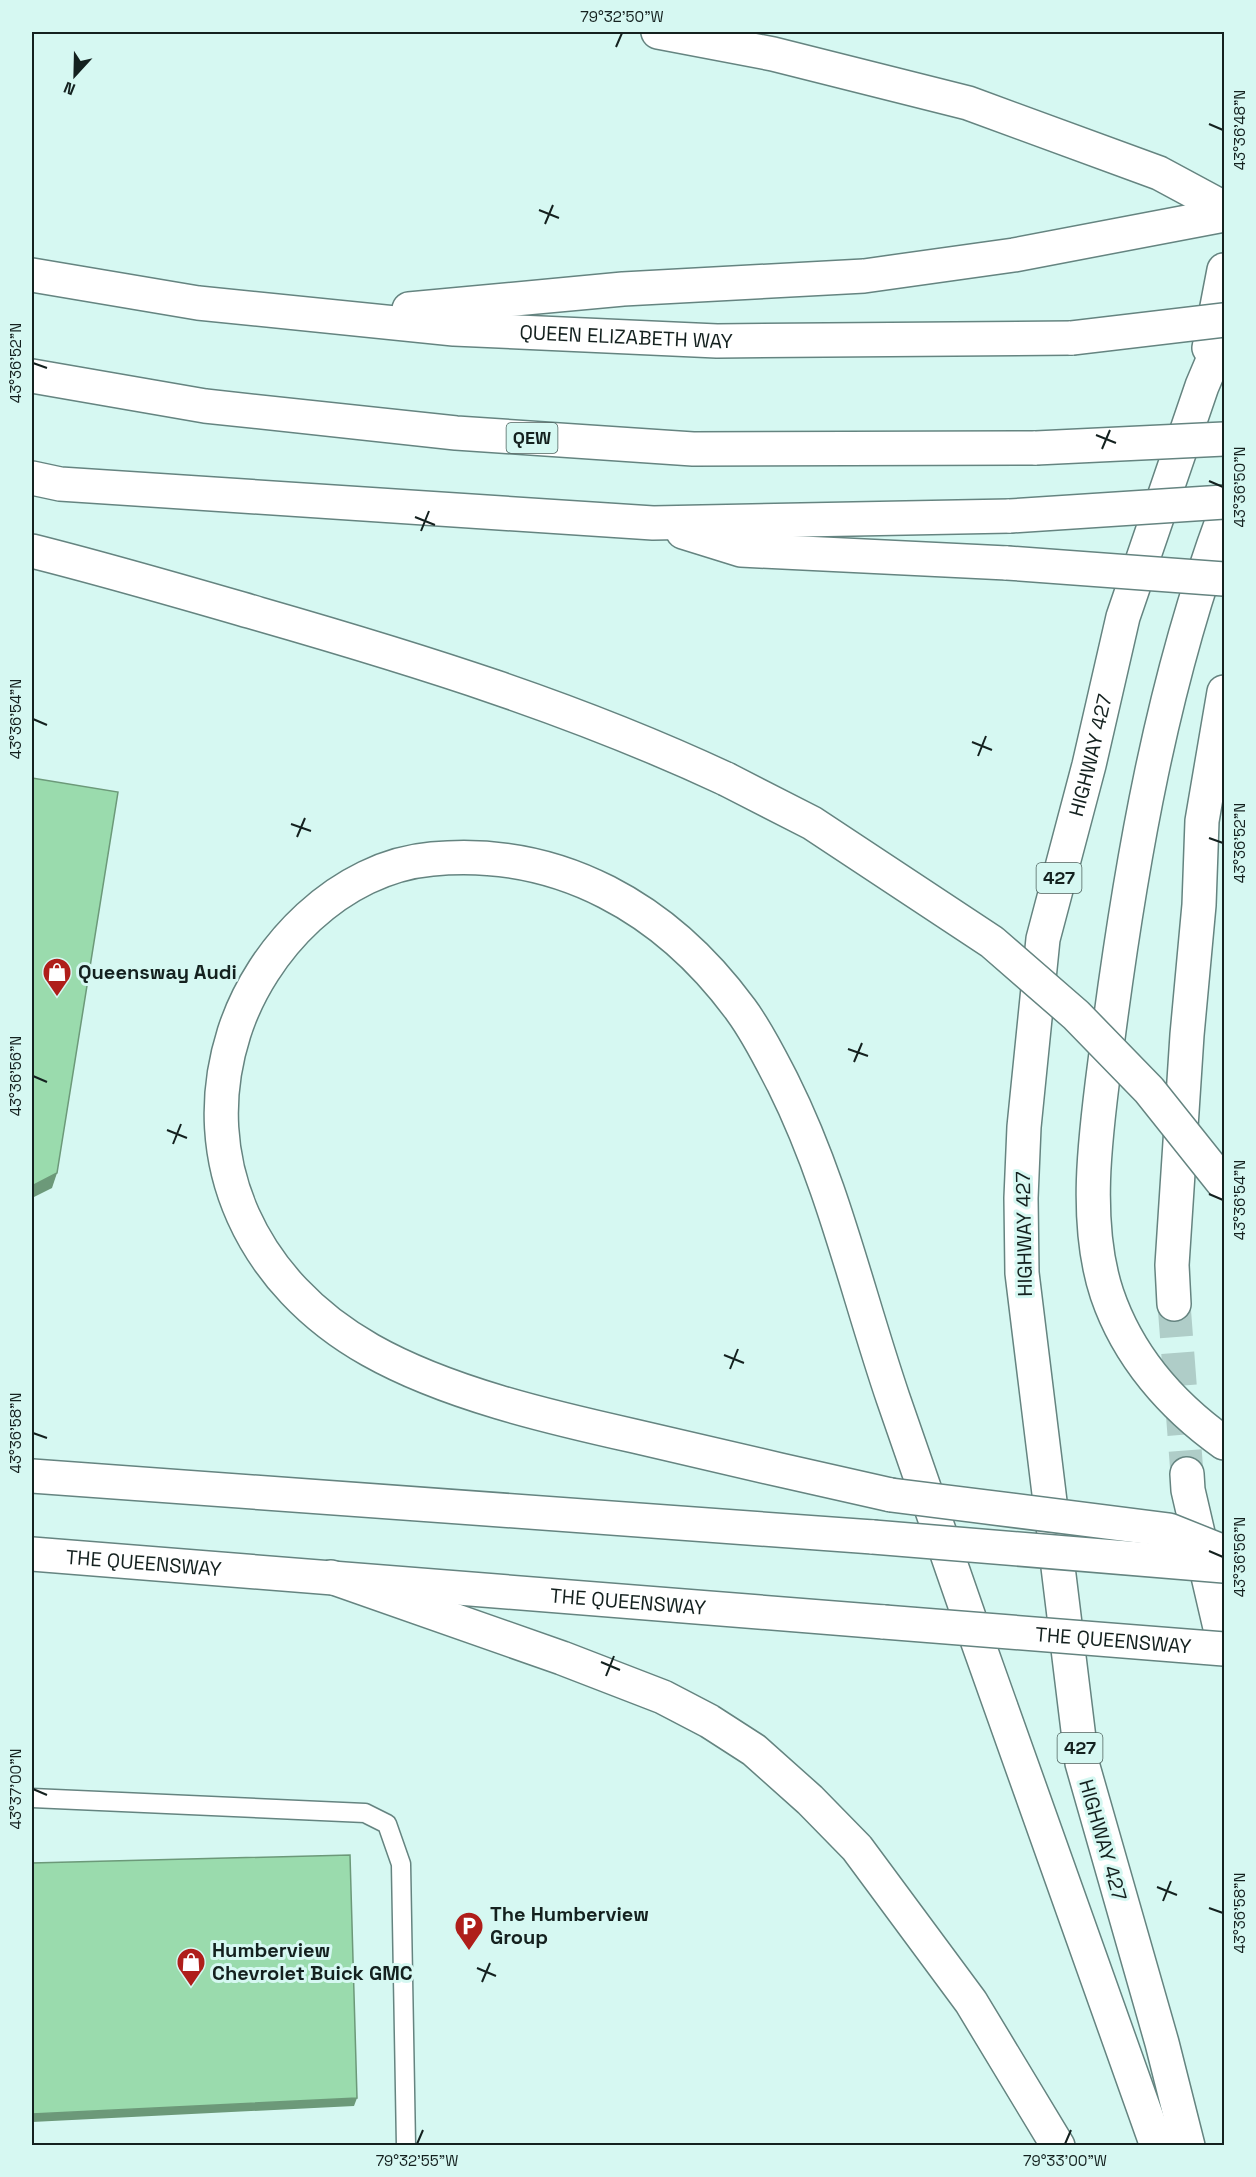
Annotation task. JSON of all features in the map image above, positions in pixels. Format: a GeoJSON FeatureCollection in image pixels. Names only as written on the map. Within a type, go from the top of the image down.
{"type":"FeatureCollection","features":[{"type":"Feature","properties":{"kind":"main road"},"geometry":{"type":"LineString","coordinates":[[658,32],[773,54],[968,103],[1159,173],[1224,208]]}},
{"type":"Feature","properties":{"kind":"main road"},"geometry":{"type":"LineString","coordinates":[[326,317],[623,289],[864,276],[1014,255],[1224,215]]}},
{"type":"Feature","properties":{"kind":"main road"},"geometry":{"type":"LineString","coordinates":[[1202,386],[1224,270]]}},
{"type":"Feature","properties":{"kind":"main road","name":"QUEEN ELIZABETH WAY"},"geometry":{"type":"LineString","coordinates":[[32,275],[198,303],[326,317],[454,329],[717,341],[1072,338],[1224,320]]}},
{"type":"Feature","properties":{"kind":"main road","name":"HIGHWAY 427"},"geometry":{"type":"LineString","coordinates":[[1188,2145],[1162,2043],[1082,1763],[1025,1296],[1021,1198],[1024,1127],[1043,939],[1089,765],[1123,616],[1202,386],[1224,334]]}},
{"type":"Feature","properties":{"kind":"main road","name":"QEW"},"geometry":{"type":"LineString","coordinates":[[32,376],[205,406],[456,433],[693,449],[1036,448],[1224,439]]}},
{"type":"Feature","properties":{"kind":"main road"},"geometry":{"type":"LineString","coordinates":[[32,478],[60,484],[653,523],[1010,516],[1224,502]]}},
{"type":"Feature","properties":{"kind":"main road"},"geometry":{"type":"LineString","coordinates":[[1224,516],[1203,579],[1168,707],[1131,880],[1101,1095],[1094,1207],[1100,1264],[1107,1294],[1130,1344],[1180,1409],[1224,1443]]}},
{"type":"Feature","properties":{"kind":"main road"},"geometry":{"type":"LineString","coordinates":[[653,523],[741,550],[1007,563],[1224,579]]}},
{"type":"Feature","properties":{"kind":"main road"},"geometry":{"type":"LineString","coordinates":[[32,550],[420,660],[578,715],[655,746],[812,823],[992,942],[1076,1015],[1149,1090],[1224,1184]]}},
{"type":"Feature","properties":{"kind":"main road"},"geometry":{"type":"LineString","coordinates":[[1174,1304],[1172,1265],[1187,1035],[1199,905],[1202,821],[1224,692]]}},
{"type":"Feature","properties":{"kind":"main road"},"geometry":{"type":"LineString","coordinates":[[1199,905],[1224,813]]}},
{"type":"Feature","properties":{"kind":"main road"},"geometry":{"type":"LineString","coordinates":[[1157,2145],[991,1682],[889,1385],[827,1187],[798,1113],[745,1014],[686,945],[640,909],[602,888],[557,872],[503,860],[465,857],[422,860],[389,868],[336,894],[313,913],[270,961],[254,986],[239,1017],[221,1085],[220,1116],[232,1186],[244,1220],[264,1254],[288,1284],[322,1318],[369,1350],[423,1375],[539,1415],[891,1495],[1170,1530],[1224,1552]]}},
{"type":"Feature","properties":{"kind":"main road"},"geometry":{"type":"LineString","coordinates":[[1187,1474],[1188,1490],[1224,1647]]}},
{"type":"Feature","properties":{"kind":"main road"},"geometry":{"type":"LineString","coordinates":[[32,1476],[873,1537],[1224,1566]]}},
{"type":"Feature","properties":{"kind":"main road","name":"THE QUEENSWAY"},"geometry":{"type":"LineString","coordinates":[[32,1554],[1224,1647]]}},
{"type":"Feature","properties":{"kind":"main road"},"geometry":{"type":"LineString","coordinates":[[331,1577],[562,1658],[663,1697],[709,1721],[754,1750],[810,1800],[857,1848],[971,2002],[1058,2145]]}},
{"type":"Feature","properties":{"kind":"lane"},"geometry":{"type":"LineString","coordinates":[[32,1798],[365,1813],[387,1824],[401,1864],[406,2145]]}},
{"type":"Feature","properties":{"kind":"building","name":"Queensway Audi"},"geometry":{"type":"Polygon","coordinates":[[[32,778],[118,792],[57,1173],[32,1186],[32,778]]]}},
{"type":"Feature","properties":{"kind":"building","name":"Humberview Chevrolet Buick GMC"},"geometry":{"type":"Polygon","coordinates":[[[350,1855],[357,2098],[32,2114],[32,1863],[350,1855]]]}},
{"type":"Feature","properties":{"kind":"tunnel"},"geometry":{"type":"LineString","coordinates":[[1174,1304],[1187,1474]]}},
{"type":"Feature","properties":{"kind":"place","name":"Queensway Audi"},"geometry":{"type":"Point","coordinates":[57,998]}},
{"type":"Feature","properties":{"kind":"place","name":"The Humberview Group"},"geometry":{"type":"Point","coordinates":[469,1952]}},
{"type":"Feature","properties":{"kind":"place","name":"Humberview Chevrolet Buick GMC"},"geometry":{"type":"Point","coordinates":[191,1988]}}]}
